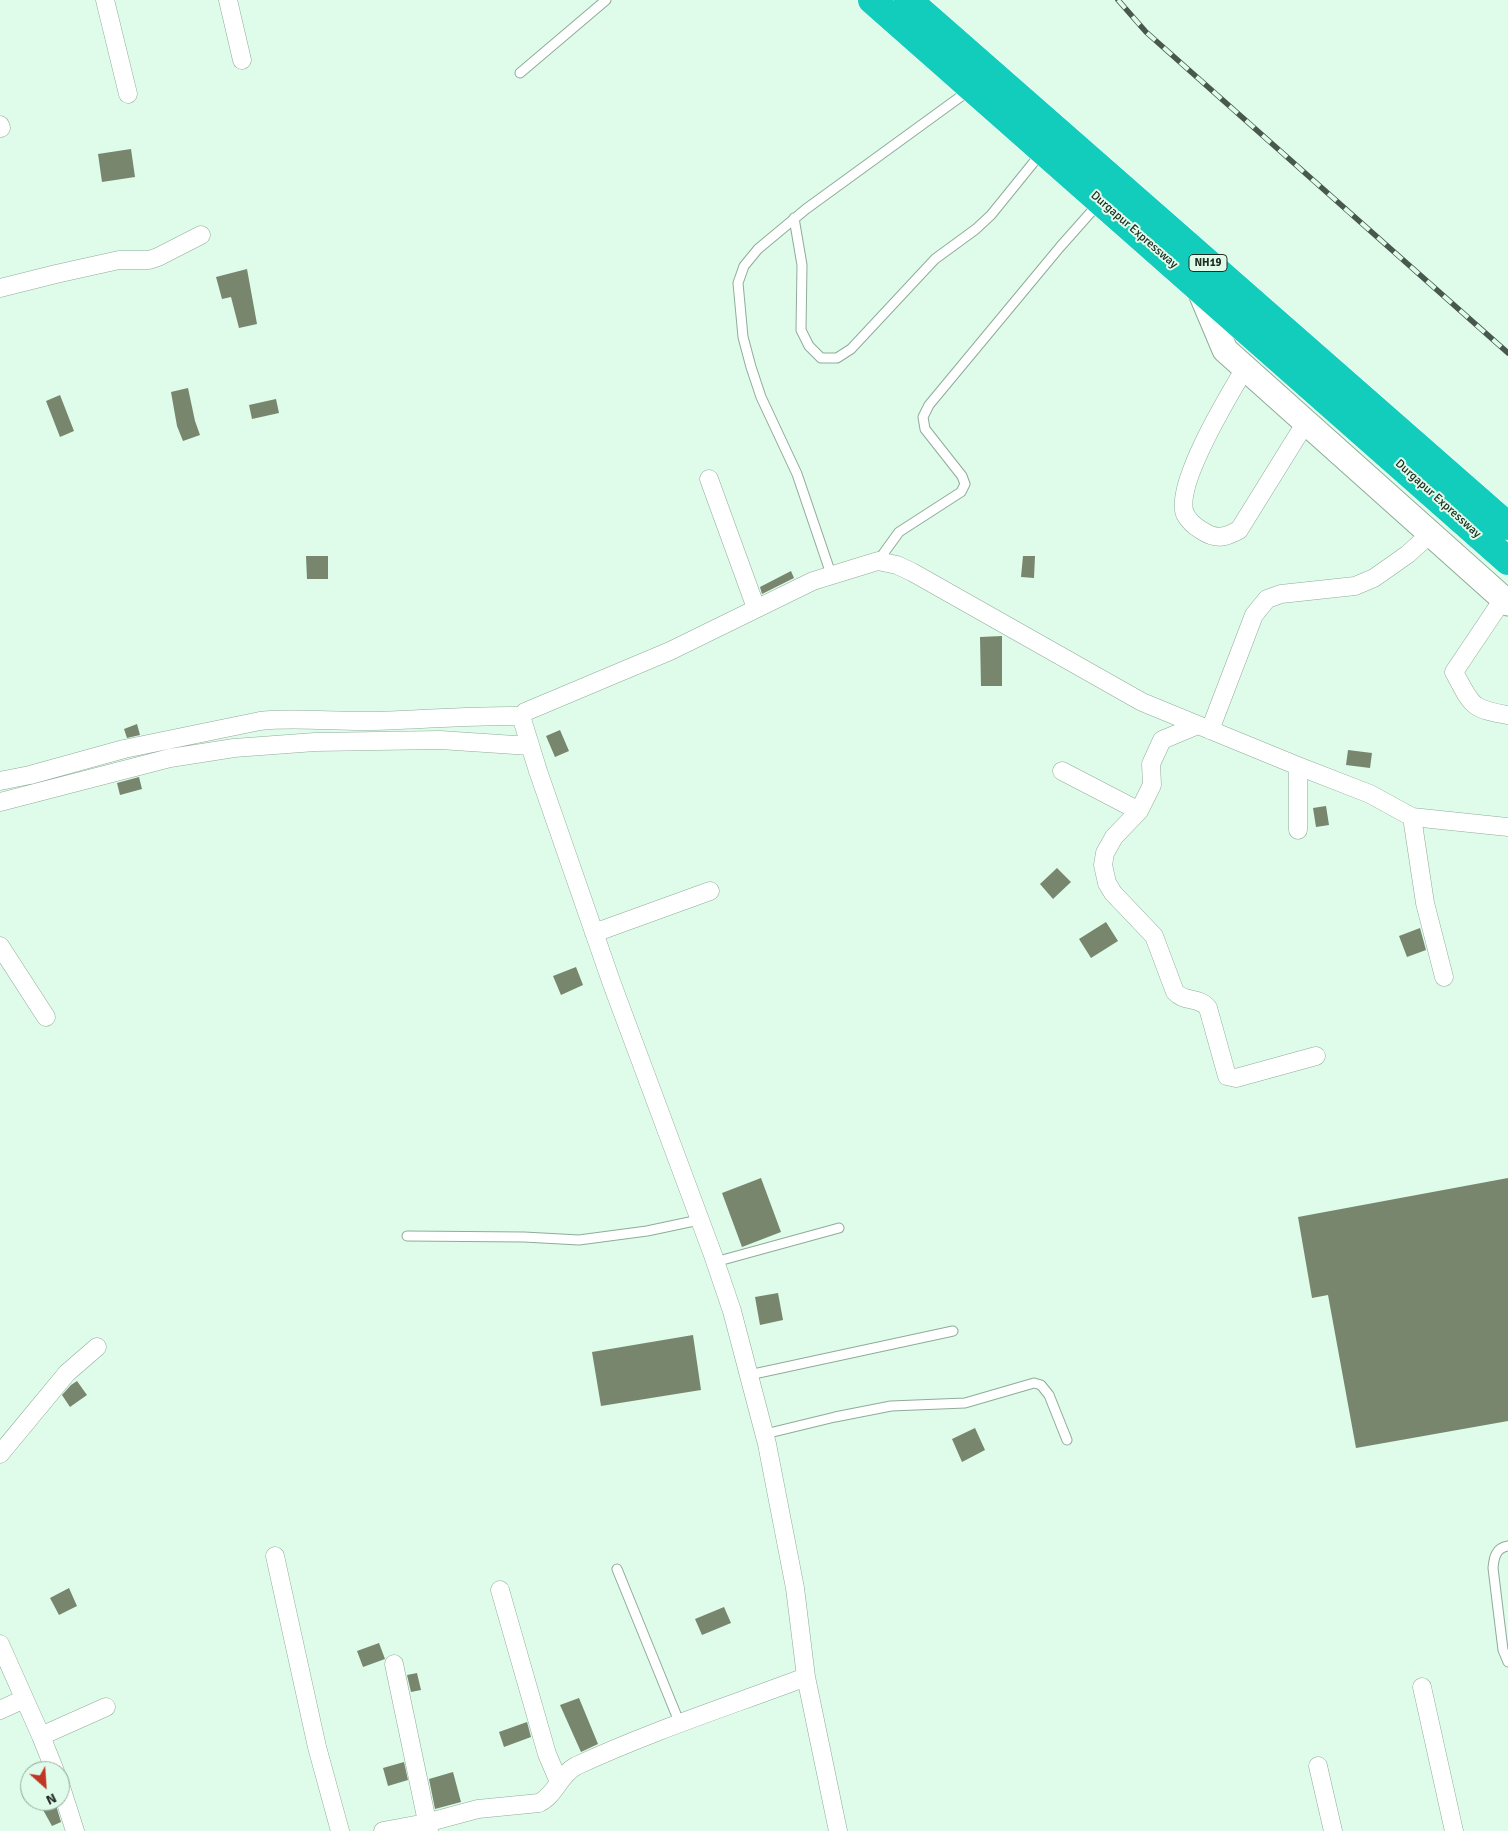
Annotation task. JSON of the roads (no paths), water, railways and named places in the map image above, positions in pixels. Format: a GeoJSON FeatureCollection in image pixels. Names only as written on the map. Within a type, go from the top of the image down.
{"type":"FeatureCollection","features":[{"type":"Feature","properties":{"kind":"highway","name":"Durgapur Expressway"},"geometry":{"type":"LineString","coordinates":[[872,0],[1508,561]]}},
{"type":"Feature","properties":{"kind":"highway","name":"Durgapur Expressway"},"geometry":{"type":"LineString","coordinates":[[908,0],[1508,526]]}},
{"type":"Feature","properties":{"kind":"street"},"geometry":{"type":"LineString","coordinates":[[105,0],[128,94]]}},
{"type":"Feature","properties":{"kind":"street"},"geometry":{"type":"LineString","coordinates":[[228,0],[242,60]]}},
{"type":"Feature","properties":{"kind":"street"},"geometry":{"type":"LineString","coordinates":[[0,288],[119,260],[149,260],[201,235]]}},
{"type":"Feature","properties":{"kind":"street"},"geometry":{"type":"LineString","coordinates":[[1198,286],[1226,350],[1506,601],[1454,672],[1470,702],[1484,712],[1508,716]]}},
{"type":"Feature","properties":{"kind":"street"},"geometry":{"type":"LineString","coordinates":[[1245,368],[1204,441],[1194,464],[1184,498],[1185,512],[1192,525],[1210,536],[1226,537],[1239,530],[1306,422]]}},
{"type":"Feature","properties":{"kind":"street"},"geometry":{"type":"LineString","coordinates":[[709,479],[756,608]]}},
{"type":"Feature","properties":{"kind":"street"},"geometry":{"type":"LineString","coordinates":[[1316,1056],[1236,1078],[1227,1076],[1208,1008],[1202,1002],[1183,998],[1175,992],[1154,936],[1113,893],[1107,883],[1104,865],[1105,853],[1114,837],[1139,811],[1152,785],[1151,764],[1162,740],[1204,727],[1254,615],[1267,599],[1280,594],[1355,586],[1374,578],[1408,554],[1430,534]]}},
{"type":"Feature","properties":{"kind":"street"},"geometry":{"type":"LineString","coordinates":[[838,1831],[806,1677],[795,1588],[765,1434],[732,1311],[594,932],[524,729],[525,712],[670,650],[813,581],[878,561],[896,565],[912,572],[1142,702],[1370,794],[1412,817],[1508,827]]}},
{"type":"Feature","properties":{"kind":"street"},"geometry":{"type":"LineString","coordinates":[[0,781],[30,775],[124,749],[278,719],[332,722],[399,721],[489,715],[524,729]]}},
{"type":"Feature","properties":{"kind":"street"},"geometry":{"type":"LineString","coordinates":[[0,802],[170,758],[234,748],[315,742],[440,740],[524,729]]}},
{"type":"Feature","properties":{"kind":"street"},"geometry":{"type":"LineString","coordinates":[[1298,766],[1298,830]]}},
{"type":"Feature","properties":{"kind":"street"},"geometry":{"type":"LineString","coordinates":[[1062,771],[1139,811]]}},
{"type":"Feature","properties":{"kind":"street"},"geometry":{"type":"LineString","coordinates":[[1412,817],[1425,903],[1444,977]]}},
{"type":"Feature","properties":{"kind":"street"},"geometry":{"type":"LineString","coordinates":[[594,932],[710,892]]}},
{"type":"Feature","properties":{"kind":"street"},"geometry":{"type":"LineString","coordinates":[[0,946],[46,1017]]}},
{"type":"Feature","properties":{"kind":"street"},"geometry":{"type":"LineString","coordinates":[[0,1454],[67,1373],[97,1346]]}},
{"type":"Feature","properties":{"kind":"street"},"geometry":{"type":"LineString","coordinates":[[275,1556],[317,1747],[340,1831]]}},
{"type":"Feature","properties":{"kind":"street"},"geometry":{"type":"LineString","coordinates":[[500,1590],[547,1754],[558,1782]]}},
{"type":"Feature","properties":{"kind":"street"},"geometry":{"type":"LineString","coordinates":[[0,1644],[51,1761]]}},
{"type":"Feature","properties":{"kind":"street"},"geometry":{"type":"LineString","coordinates":[[394,1664],[428,1827]]}},
{"type":"Feature","properties":{"kind":"street"},"geometry":{"type":"LineString","coordinates":[[383,1831],[428,1827],[492,1807],[539,1803],[547,1799],[558,1782],[574,1768],[680,1724],[806,1677]]}},
{"type":"Feature","properties":{"kind":"street"},"geometry":{"type":"LineString","coordinates":[[1422,1687],[1454,1831]]}},
{"type":"Feature","properties":{"kind":"street"},"geometry":{"type":"LineString","coordinates":[[0,1710],[24,1699]]}},
{"type":"Feature","properties":{"kind":"street"},"geometry":{"type":"LineString","coordinates":[[41,1736],[106,1707]]}},
{"type":"Feature","properties":{"kind":"street"},"geometry":{"type":"LineString","coordinates":[[1318,1766],[1333,1831]]}},
{"type":"Feature","properties":{"kind":"street"},"geometry":{"type":"LineString","coordinates":[[69,1811],[75,1831]]}},
{"type":"Feature","properties":{"kind":"lane"},"geometry":{"type":"LineString","coordinates":[[520,73],[606,0]]}},
{"type":"Feature","properties":{"kind":"lane"},"geometry":{"type":"LineString","coordinates":[[831,574],[797,474],[761,397],[743,337],[738,282],[744,266],[758,249],[794,218],[973,88]]}},
{"type":"Feature","properties":{"kind":"lane"},"geometry":{"type":"LineString","coordinates":[[794,218],[802,265],[801,330],[809,346],[821,358],[837,358],[850,349],[935,259],[976,229],[991,215],[1044,150]]}},
{"type":"Feature","properties":{"kind":"lane"},"geometry":{"type":"LineString","coordinates":[[878,561],[899,532],[962,492],[965,484],[962,476],[925,429],[923,417],[929,405],[1060,247],[1101,201]]}},
{"type":"Feature","properties":{"kind":"lane"},"geometry":{"type":"LineString","coordinates":[[407,1236],[524,1237],[579,1240],[647,1231],[699,1220]]}},
{"type":"Feature","properties":{"kind":"lane"},"geometry":{"type":"LineString","coordinates":[[715,1262],[839,1228]]}},
{"type":"Feature","properties":{"kind":"lane"},"geometry":{"type":"LineString","coordinates":[[749,1375],[952,1331]]}},
{"type":"Feature","properties":{"kind":"lane"},"geometry":{"type":"LineString","coordinates":[[765,1434],[891,1406],[965,1403],[1034,1383],[1041,1385],[1049,1395],[1067,1440]]}},
{"type":"Feature","properties":{"kind":"lane"},"geometry":{"type":"LineString","coordinates":[[1508,1546],[1495,1554],[1492,1568],[1503,1650],[1508,1662]]}},
{"type":"Feature","properties":{"kind":"lane"},"geometry":{"type":"LineString","coordinates":[[617,1569],[680,1724]]}},
{"type":"Feature","properties":{"kind":"railway"},"geometry":{"type":"LineString","coordinates":[[1118,0],[1146,32],[1508,353]]}}]}
